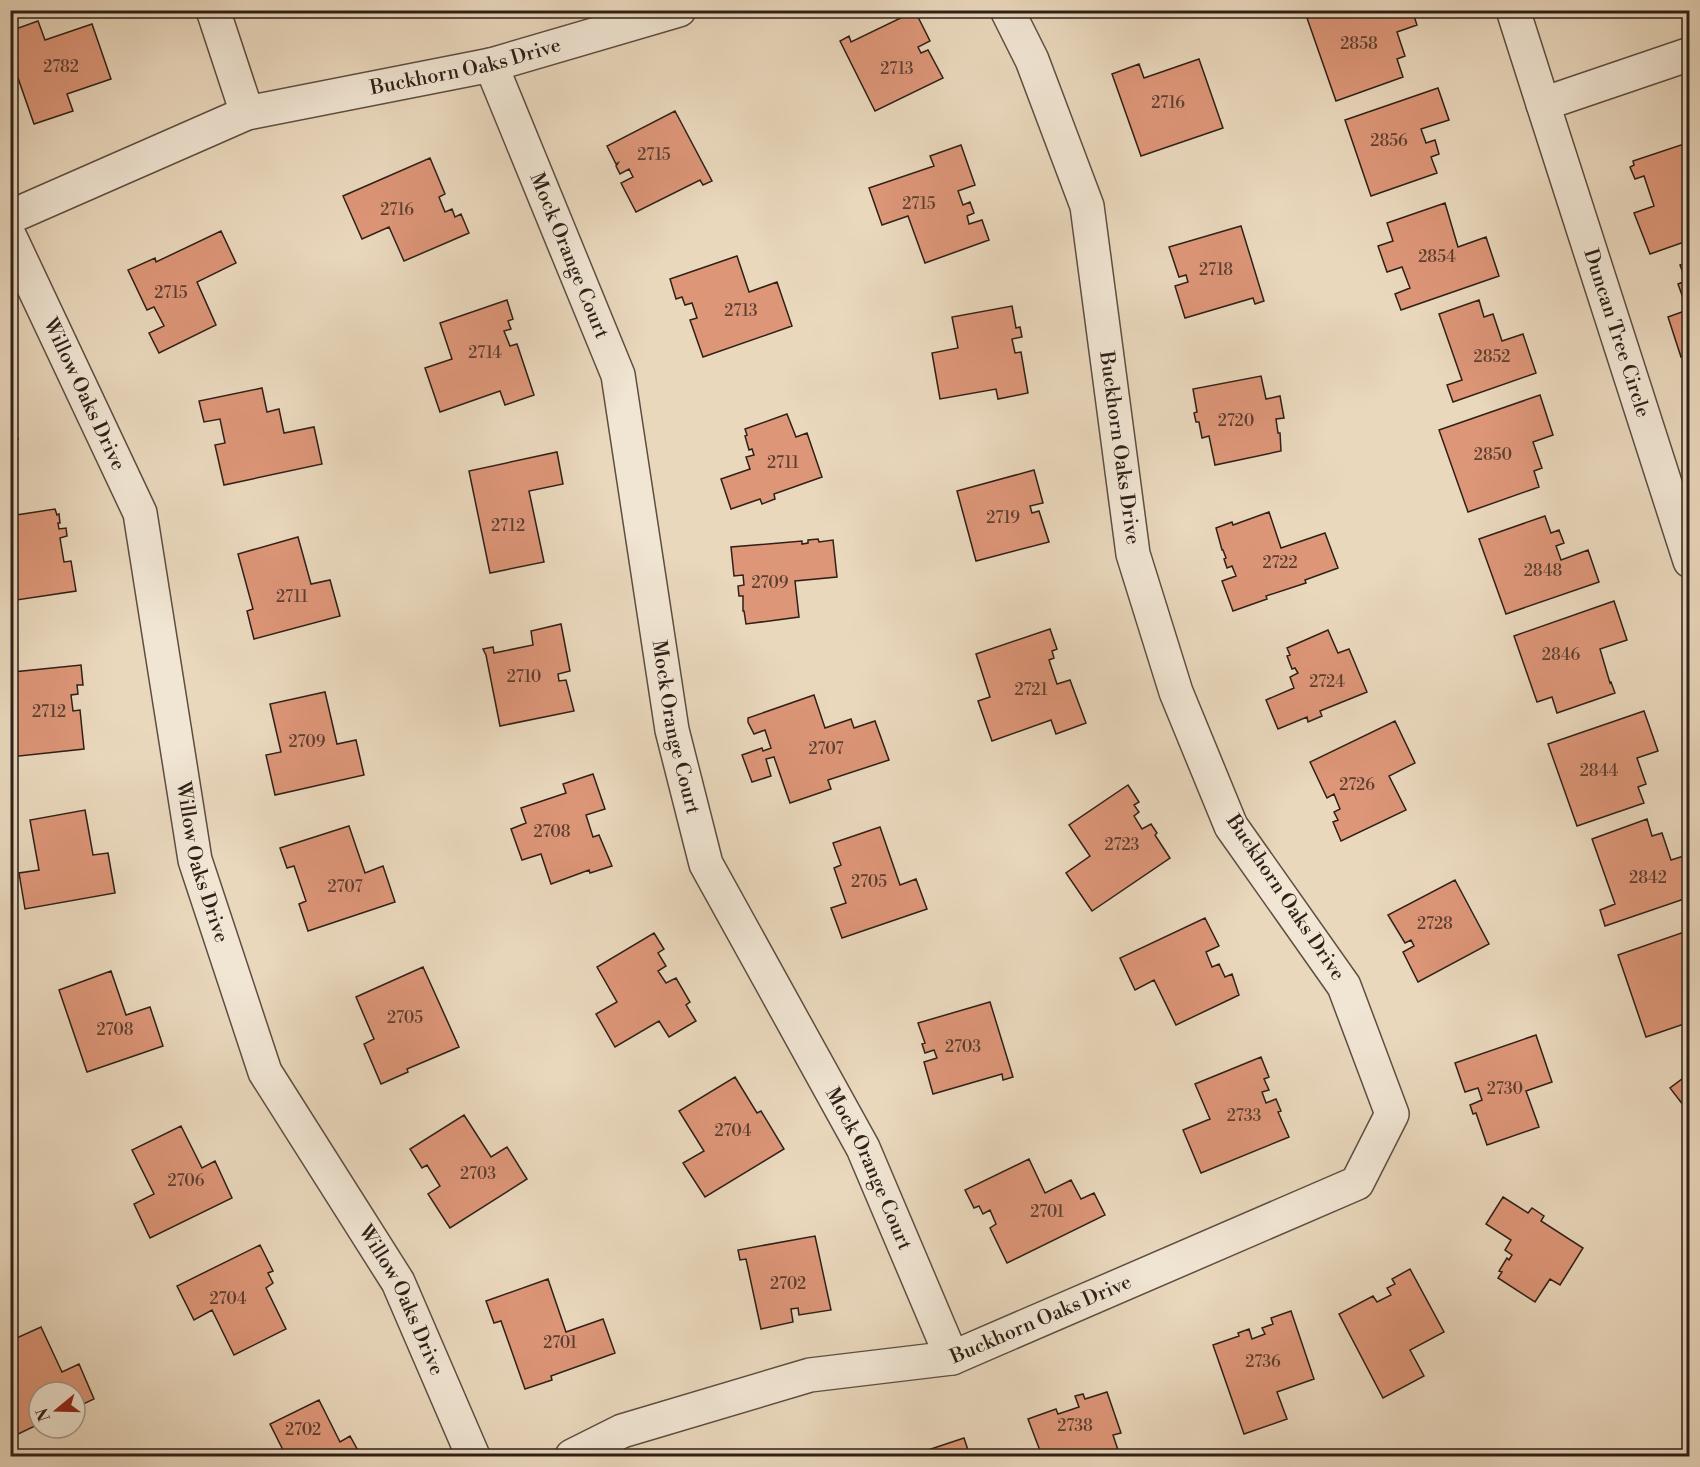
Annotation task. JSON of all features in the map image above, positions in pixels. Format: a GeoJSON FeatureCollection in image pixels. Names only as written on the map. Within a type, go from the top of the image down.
{"type":"FeatureCollection","features":[{"type":"Feature","properties":{"kind":"street"},"geometry":{"type":"LineString","coordinates":[[213,10],[247,113]]}},
{"type":"Feature","properties":{"kind":"street","name":"Buckhorn Oaks Drive"},"geometry":{"type":"LineString","coordinates":[[10,218],[247,113],[491,65],[679,10]]}},
{"type":"Feature","properties":{"kind":"street","name":"Buckhorn Oaks Drive"},"geometry":{"type":"LineString","coordinates":[[572,1456],[622,1431],[810,1375],[952,1358],[1357,1184],[1392,1114],[1344,986],[1231,826],[1176,692],[1133,554],[1087,206],[1032,60],[1007,10]]}},
{"type":"Feature","properties":{"kind":"street","name":"Duncan Tree Circle"},"geometry":{"type":"LineString","coordinates":[[1513,10],[1689,561]]}},
{"type":"Feature","properties":{"kind":"street"},"geometry":{"type":"LineString","coordinates":[[1543,104],[1689,54]]}},
{"type":"Feature","properties":{"kind":"street","name":"Mock Orange Court"},"geometry":{"type":"LineString","coordinates":[[491,65],[618,375],[672,730],[706,864],[863,1148],[952,1358]]}},
{"type":"Feature","properties":{"kind":"street","name":"Willow Oaks Drive"},"geometry":{"type":"LineString","coordinates":[[10,237],[140,513],[195,860],[265,1072],[398,1282],[473,1456]]}},
{"type":"Feature","properties":{"kind":"building"},"geometry":{"type":"Polygon","coordinates":[[[1089,10],[1105,10],[1090,16],[1089,10]]]}},
{"type":"Feature","properties":{"kind":"building"},"geometry":{"type":"Polygon","coordinates":[[[1330,10],[1412,10],[1417,25],[1397,32],[1405,56],[1397,59],[1403,77],[1336,101],[1307,18],[1330,10]]]}},
{"type":"Feature","properties":{"kind":"building"},"geometry":{"type":"Polygon","coordinates":[[[915,11],[930,41],[918,47],[921,53],[928,50],[943,78],[875,111],[840,41],[849,36],[851,42],[915,11]]]}},
{"type":"Feature","properties":{"kind":"building"},"geometry":{"type":"Polygon","coordinates":[[[38,21],[45,40],[92,24],[111,79],[67,94],[73,111],[34,124],[10,55],[10,31],[38,21]]]}},
{"type":"Feature","properties":{"kind":"building"},"geometry":{"type":"Polygon","coordinates":[[[1199,59],[1223,128],[1141,156],[1112,74],[1139,64],[1144,78],[1199,59]]]}},
{"type":"Feature","properties":{"kind":"building"},"geometry":{"type":"Polygon","coordinates":[[[1438,88],[1449,120],[1421,129],[1426,143],[1435,140],[1439,154],[1431,157],[1437,173],[1371,196],[1345,120],[1438,88]]]}},
{"type":"Feature","properties":{"kind":"building"},"geometry":{"type":"Polygon","coordinates":[[[675,111],[712,181],[703,185],[700,180],[636,212],[621,183],[633,177],[629,169],[620,174],[616,166],[618,163],[616,164],[607,146],[675,111]]]}},
{"type":"Feature","properties":{"kind":"building"},"geometry":{"type":"Polygon","coordinates":[[[1690,142],[1690,240],[1650,254],[1634,213],[1654,206],[1644,176],[1635,179],[1630,167],[1634,165],[1633,161],[1690,142]]]}},
{"type":"Feature","properties":{"kind":"building"},"geometry":{"type":"Polygon","coordinates":[[[961,145],[975,185],[958,191],[963,205],[970,202],[974,213],[967,216],[969,224],[982,220],[989,240],[925,263],[908,216],[882,225],[869,188],[934,166],[930,156],[961,145]]]}},
{"type":"Feature","properties":{"kind":"building"},"geometry":{"type":"Polygon","coordinates":[[[430,158],[445,194],[439,197],[445,212],[452,209],[455,217],[461,214],[469,233],[404,261],[389,227],[362,239],[343,196],[430,158]]]}},
{"type":"Feature","properties":{"kind":"building"},"geometry":{"type":"Polygon","coordinates":[[[1445,203],[1458,247],[1486,237],[1499,276],[1401,310],[1395,294],[1410,288],[1402,267],[1387,272],[1378,246],[1393,241],[1387,223],[1445,203]]]}},
{"type":"Feature","properties":{"kind":"building"},"geometry":{"type":"Polygon","coordinates":[[[1241,226],[1264,301],[1255,304],[1253,298],[1185,318],[1175,286],[1188,282],[1186,275],[1179,277],[1169,247],[1241,226]]]}},
{"type":"Feature","properties":{"kind":"building"},"geometry":{"type":"Polygon","coordinates":[[[221,231],[236,263],[197,282],[216,325],[159,353],[149,333],[164,326],[154,307],[147,310],[128,270],[155,258],[156,262],[221,231]]]}},
{"type":"Feature","properties":{"kind":"building"},"geometry":{"type":"Polygon","coordinates":[[[737,256],[749,292],[777,282],[792,326],[703,357],[690,320],[697,318],[692,303],[685,305],[682,297],[676,299],[670,279],[737,256]]]}},
{"type":"Feature","properties":{"kind":"building"},"geometry":{"type":"Polygon","coordinates":[[[1690,262],[1690,295],[1683,298],[1678,284],[1686,281],[1680,265],[1690,262]]]}},
{"type":"Feature","properties":{"kind":"building"},"geometry":{"type":"Polygon","coordinates":[[[507,300],[513,319],[508,321],[511,329],[504,331],[510,346],[517,344],[534,395],[505,405],[500,391],[440,412],[425,368],[452,359],[440,323],[507,300]]]}},
{"type":"Feature","properties":{"kind":"building"},"geometry":{"type":"Polygon","coordinates":[[[1479,300],[1484,317],[1493,314],[1502,341],[1523,334],[1536,373],[1453,402],[1447,385],[1462,380],[1439,314],[1479,300]]]}},
{"type":"Feature","properties":{"kind":"building"},"geometry":{"type":"Polygon","coordinates":[[[1012,306],[1016,328],[1020,327],[1022,337],[1012,339],[1015,353],[1021,352],[1028,393],[998,399],[996,389],[940,399],[932,353],[958,348],[952,317],[1012,306]]]}},
{"type":"Feature","properties":{"kind":"building"},"geometry":{"type":"Polygon","coordinates":[[[1690,309],[1690,354],[1681,357],[1668,317],[1690,309]]]}},
{"type":"Feature","properties":{"kind":"building"},"geometry":{"type":"Polygon","coordinates":[[[1261,376],[1266,399],[1280,396],[1284,418],[1276,419],[1281,451],[1215,465],[1209,436],[1202,438],[1199,422],[1196,422],[1194,413],[1197,412],[1193,389],[1261,376]]]}},
{"type":"Feature","properties":{"kind":"building"},"geometry":{"type":"Polygon","coordinates":[[[262,388],[267,412],[279,409],[284,433],[314,427],[322,464],[224,485],[215,445],[225,443],[220,419],[204,422],[199,401],[262,388]]]}},
{"type":"Feature","properties":{"kind":"building"},"geometry":{"type":"Polygon","coordinates":[[[1540,395],[1553,435],[1533,442],[1542,468],[1534,471],[1539,487],[1468,512],[1439,430],[1540,395]]]}},
{"type":"Feature","properties":{"kind":"building"},"geometry":{"type":"Polygon","coordinates":[[[787,414],[796,437],[807,433],[822,477],[774,494],[775,499],[762,504],[760,499],[731,509],[721,479],[750,469],[746,457],[754,455],[752,449],[749,450],[745,429],[787,414]]]}},
{"type":"Feature","properties":{"kind":"building"},"geometry":{"type":"Polygon","coordinates":[[[10,418],[18,439],[10,441],[10,418]]]}},
{"type":"Feature","properties":{"kind":"building"},"geometry":{"type":"Polygon","coordinates":[[[557,452],[563,484],[529,491],[544,562],[490,573],[469,471],[557,452]]]}},
{"type":"Feature","properties":{"kind":"building"},"geometry":{"type":"Polygon","coordinates":[[[1034,470],[1043,503],[1030,506],[1032,513],[1039,511],[1049,542],[976,561],[957,491],[1034,470]]]}},
{"type":"Feature","properties":{"kind":"building"},"geometry":{"type":"Polygon","coordinates":[[[55,509],[57,515],[59,514],[59,529],[66,528],[67,536],[60,538],[64,562],[71,561],[76,591],[10,601],[10,516],[55,509]]]}},
{"type":"Feature","properties":{"kind":"building"},"geometry":{"type":"Polygon","coordinates":[[[1269,512],[1281,548],[1325,533],[1338,568],[1233,611],[1222,581],[1236,576],[1232,566],[1227,568],[1216,528],[1232,522],[1233,525],[1269,512]]]}},
{"type":"Feature","properties":{"kind":"building"},"geometry":{"type":"Polygon","coordinates":[[[1545,516],[1551,533],[1559,530],[1564,543],[1556,546],[1561,560],[1588,550],[1599,582],[1506,614],[1479,539],[1545,516]]]}},
{"type":"Feature","properties":{"kind":"building"},"geometry":{"type":"Polygon","coordinates":[[[298,537],[311,584],[330,580],[340,616],[254,639],[247,611],[253,609],[238,554],[298,537]]]}},
{"type":"Feature","properties":{"kind":"building"},"geometry":{"type":"Polygon","coordinates":[[[818,539],[819,542],[833,540],[837,577],[795,581],[799,617],[746,624],[743,596],[739,596],[738,586],[744,585],[743,575],[734,576],[731,547],[802,541],[802,544],[808,543],[808,540],[818,539]]]}},
{"type":"Feature","properties":{"kind":"building"},"geometry":{"type":"Polygon","coordinates":[[[1614,601],[1627,640],[1600,649],[1615,693],[1557,713],[1552,697],[1537,702],[1514,636],[1614,601]]]}},
{"type":"Feature","properties":{"kind":"building"},"geometry":{"type":"Polygon","coordinates":[[[561,624],[570,671],[558,674],[559,681],[566,680],[574,711],[500,726],[483,649],[493,647],[494,653],[533,645],[531,631],[561,624]]]}},
{"type":"Feature","properties":{"kind":"building"},"geometry":{"type":"Polygon","coordinates":[[[1050,629],[1057,649],[1052,651],[1054,658],[1049,660],[1057,684],[1070,680],[1086,723],[1056,734],[1051,720],[992,741],[978,701],[990,697],[976,654],[1050,629]]]}},
{"type":"Feature","properties":{"kind":"building"},"geometry":{"type":"Polygon","coordinates":[[[1328,630],[1338,653],[1349,649],[1367,692],[1320,711],[1322,716],[1308,722],[1307,717],[1278,729],[1266,700],[1294,688],[1290,677],[1298,673],[1295,668],[1292,669],[1287,656],[1290,655],[1287,648],[1328,630]]]}},
{"type":"Feature","properties":{"kind":"building"},"geometry":{"type":"Polygon","coordinates":[[[81,665],[83,685],[77,685],[78,694],[71,695],[73,711],[80,710],[84,749],[10,757],[10,713],[17,712],[13,672],[81,665]]]}},
{"type":"Feature","properties":{"kind":"building"},"geometry":{"type":"Polygon","coordinates":[[[325,692],[337,744],[356,740],[364,775],[275,795],[266,755],[281,752],[270,704],[325,692]]]}},
{"type":"Feature","properties":{"kind":"building"},"geometry":{"type":"Polygon","coordinates":[[[814,695],[825,728],[851,719],[854,728],[875,721],[889,760],[828,780],[831,789],[790,803],[774,757],[766,759],[771,776],[752,782],[742,755],[762,748],[763,751],[771,748],[765,730],[754,734],[748,718],[814,695]]]}},
{"type":"Feature","properties":{"kind":"building"},"geometry":{"type":"Polygon","coordinates":[[[1644,711],[1658,751],[1637,758],[1646,784],[1638,787],[1644,803],[1577,826],[1548,744],[1644,711]]]}},
{"type":"Feature","properties":{"kind":"building"},"geometry":{"type":"Polygon","coordinates":[[[1395,721],[1415,763],[1389,776],[1406,810],[1341,841],[1333,822],[1338,820],[1334,812],[1340,809],[1334,794],[1327,798],[1310,762],[1395,721]]]}},
{"type":"Feature","properties":{"kind":"building"},"geometry":{"type":"Polygon","coordinates":[[[593,774],[605,809],[586,815],[593,837],[599,835],[612,866],[590,873],[589,870],[551,884],[541,854],[522,860],[511,829],[526,823],[521,808],[566,793],[563,784],[593,774]]]}},
{"type":"Feature","properties":{"kind":"building"},"geometry":{"type":"Polygon","coordinates":[[[1128,785],[1139,802],[1134,805],[1139,812],[1134,816],[1142,829],[1151,824],[1157,833],[1155,835],[1170,858],[1092,911],[1066,873],[1090,856],[1069,825],[1128,785]]]}},
{"type":"Feature","properties":{"kind":"building"},"geometry":{"type":"Polygon","coordinates":[[[85,810],[93,855],[108,853],[115,893],[25,909],[19,873],[39,870],[30,820],[85,810]]]}},
{"type":"Feature","properties":{"kind":"building"},"geometry":{"type":"Polygon","coordinates":[[[1647,819],[1652,836],[1662,833],[1671,860],[1690,854],[1690,897],[1605,926],[1600,910],[1615,904],[1592,839],[1647,819]]]}},
{"type":"Feature","properties":{"kind":"building"},"geometry":{"type":"Polygon","coordinates":[[[349,826],[365,873],[383,866],[395,902],[308,931],[299,904],[306,901],[294,866],[287,868],[280,848],[349,826]]]}},
{"type":"Feature","properties":{"kind":"building"},"geometry":{"type":"Polygon","coordinates":[[[880,827],[900,885],[916,879],[927,909],[842,938],[831,908],[846,903],[834,868],[841,865],[833,843],[880,827]]]}},
{"type":"Feature","properties":{"kind":"building"},"geometry":{"type":"Polygon","coordinates":[[[1455,880],[1489,944],[1418,982],[1403,952],[1414,946],[1411,940],[1405,943],[1388,915],[1455,880]]]}},
{"type":"Feature","properties":{"kind":"building"},"geometry":{"type":"Polygon","coordinates":[[[1205,918],[1219,946],[1206,952],[1212,967],[1219,964],[1225,977],[1232,974],[1239,995],[1176,1025],[1154,980],[1135,990],[1120,958],[1205,918]]]}},
{"type":"Feature","properties":{"kind":"building"},"geometry":{"type":"Polygon","coordinates":[[[1690,930],[1690,1022],[1646,1037],[1618,955],[1690,930]]]}},
{"type":"Feature","properties":{"kind":"building"},"geometry":{"type":"Polygon","coordinates":[[[654,933],[664,949],[658,953],[666,966],[658,971],[666,983],[676,978],[690,1002],[686,1005],[696,1021],[669,1037],[659,1021],[615,1047],[596,1014],[617,1002],[597,967],[654,933]]]}},
{"type":"Feature","properties":{"kind":"building"},"geometry":{"type":"Polygon","coordinates":[[[423,967],[459,1047],[407,1069],[408,1072],[381,1084],[364,1044],[374,1039],[356,997],[423,967]]]}},
{"type":"Feature","properties":{"kind":"building"},"geometry":{"type":"Polygon","coordinates":[[[111,971],[126,1015],[150,1007],[163,1046],[87,1072],[59,990],[111,971]]]}},
{"type":"Feature","properties":{"kind":"building"},"geometry":{"type":"Polygon","coordinates":[[[990,1002],[1013,1077],[1003,1080],[1002,1074],[933,1094],[924,1062],[937,1058],[934,1050],[925,1053],[922,1044],[925,1043],[918,1023],[990,1002]]]}},
{"type":"Feature","properties":{"kind":"building"},"geometry":{"type":"Polygon","coordinates":[[[1536,1035],[1552,1082],[1526,1091],[1539,1127],[1487,1145],[1476,1113],[1473,1114],[1470,1105],[1482,1100],[1478,1088],[1465,1092],[1455,1063],[1536,1035]]]}},
{"type":"Feature","properties":{"kind":"building"},"geometry":{"type":"Polygon","coordinates":[[[1261,1057],[1269,1077],[1264,1079],[1269,1090],[1262,1092],[1266,1103],[1276,1099],[1281,1111],[1278,1112],[1289,1137],[1201,1173],[1183,1130],[1210,1119],[1195,1084],[1261,1057]]]}},
{"type":"Feature","properties":{"kind":"building"},"geometry":{"type":"Polygon","coordinates":[[[1690,1073],[1690,1114],[1670,1088],[1690,1073]]]}},
{"type":"Feature","properties":{"kind":"building"},"geometry":{"type":"Polygon","coordinates":[[[735,1077],[757,1113],[761,1111],[784,1149],[705,1197],[683,1163],[704,1151],[679,1111],[735,1077]]]}},
{"type":"Feature","properties":{"kind":"building"},"geometry":{"type":"Polygon","coordinates":[[[464,1115],[491,1157],[507,1147],[527,1179],[450,1228],[428,1194],[440,1186],[427,1165],[422,1168],[410,1149],[464,1115]]]}},
{"type":"Feature","properties":{"kind":"building"},"geometry":{"type":"Polygon","coordinates":[[[181,1126],[202,1168],[215,1161],[232,1198],[150,1238],[134,1204],[154,1194],[132,1150],[181,1126]]]}},
{"type":"Feature","properties":{"kind":"building"},"geometry":{"type":"Polygon","coordinates":[[[1029,1159],[1045,1193],[1071,1180],[1081,1199],[1094,1193],[1105,1215],[1007,1263],[990,1228],[996,1224],[990,1210],[983,1214],[979,1206],[974,1208],[965,1190],[1029,1159]]]}},
{"type":"Feature","properties":{"kind":"building"},"geometry":{"type":"Polygon","coordinates":[[[1503,1197],[1528,1213],[1532,1208],[1544,1216],[1541,1221],[1583,1248],[1560,1285],[1550,1279],[1535,1302],[1498,1278],[1502,1272],[1499,1271],[1507,1258],[1509,1260],[1512,1255],[1505,1250],[1511,1240],[1486,1224],[1503,1197]]]}},
{"type":"Feature","properties":{"kind":"building"},"geometry":{"type":"Polygon","coordinates":[[[815,1236],[831,1310],[799,1315],[798,1308],[791,1309],[793,1322],[761,1329],[746,1259],[740,1260],[738,1250],[815,1236]]]}},
{"type":"Feature","properties":{"kind":"building"},"geometry":{"type":"Polygon","coordinates":[[[260,1245],[273,1271],[268,1273],[273,1283],[266,1288],[286,1329],[234,1355],[212,1310],[194,1320],[177,1286],[260,1245]]]}},
{"type":"Feature","properties":{"kind":"building"},"geometry":{"type":"Polygon","coordinates":[[[1410,1269],[1444,1332],[1410,1350],[1424,1376],[1383,1398],[1339,1314],[1373,1296],[1377,1302],[1391,1295],[1387,1288],[1395,1284],[1392,1279],[1410,1269]]]}},
{"type":"Feature","properties":{"kind":"building"},"geometry":{"type":"Polygon","coordinates":[[[548,1279],[566,1332],[603,1319],[615,1353],[551,1376],[552,1380],[525,1389],[501,1321],[494,1323],[486,1301],[548,1279]]]}},
{"type":"Feature","properties":{"kind":"building"},"geometry":{"type":"Polygon","coordinates":[[[1291,1311],[1314,1379],[1277,1392],[1287,1419],[1244,1434],[1213,1345],[1239,1336],[1238,1333],[1249,1329],[1252,1339],[1265,1334],[1262,1328],[1273,1324],[1271,1318],[1291,1311]]]}},
{"type":"Feature","properties":{"kind":"building"},"geometry":{"type":"Polygon","coordinates":[[[41,1327],[62,1372],[79,1364],[86,1380],[27,1380],[27,1430],[14,1436],[10,1428],[10,1341],[41,1327]]]}},
{"type":"Feature","properties":{"kind":"building"},"geometry":{"type":"Polygon","coordinates":[[[87,1383],[94,1399],[87,1402],[87,1383]]]}},
{"type":"Feature","properties":{"kind":"building"},"geometry":{"type":"Polygon","coordinates":[[[1107,1392],[1121,1433],[1113,1435],[1120,1456],[1042,1456],[1028,1419],[1056,1409],[1058,1414],[1079,1407],[1075,1396],[1083,1394],[1085,1399],[1107,1392]]]}},
{"type":"Feature","properties":{"kind":"building"},"geometry":{"type":"Polygon","coordinates":[[[319,1400],[340,1442],[350,1436],[361,1456],[286,1456],[270,1424],[319,1400]]]}},
{"type":"Feature","properties":{"kind":"building"},"geometry":{"type":"Polygon","coordinates":[[[964,1438],[970,1456],[910,1456],[964,1438]]]}}]}
